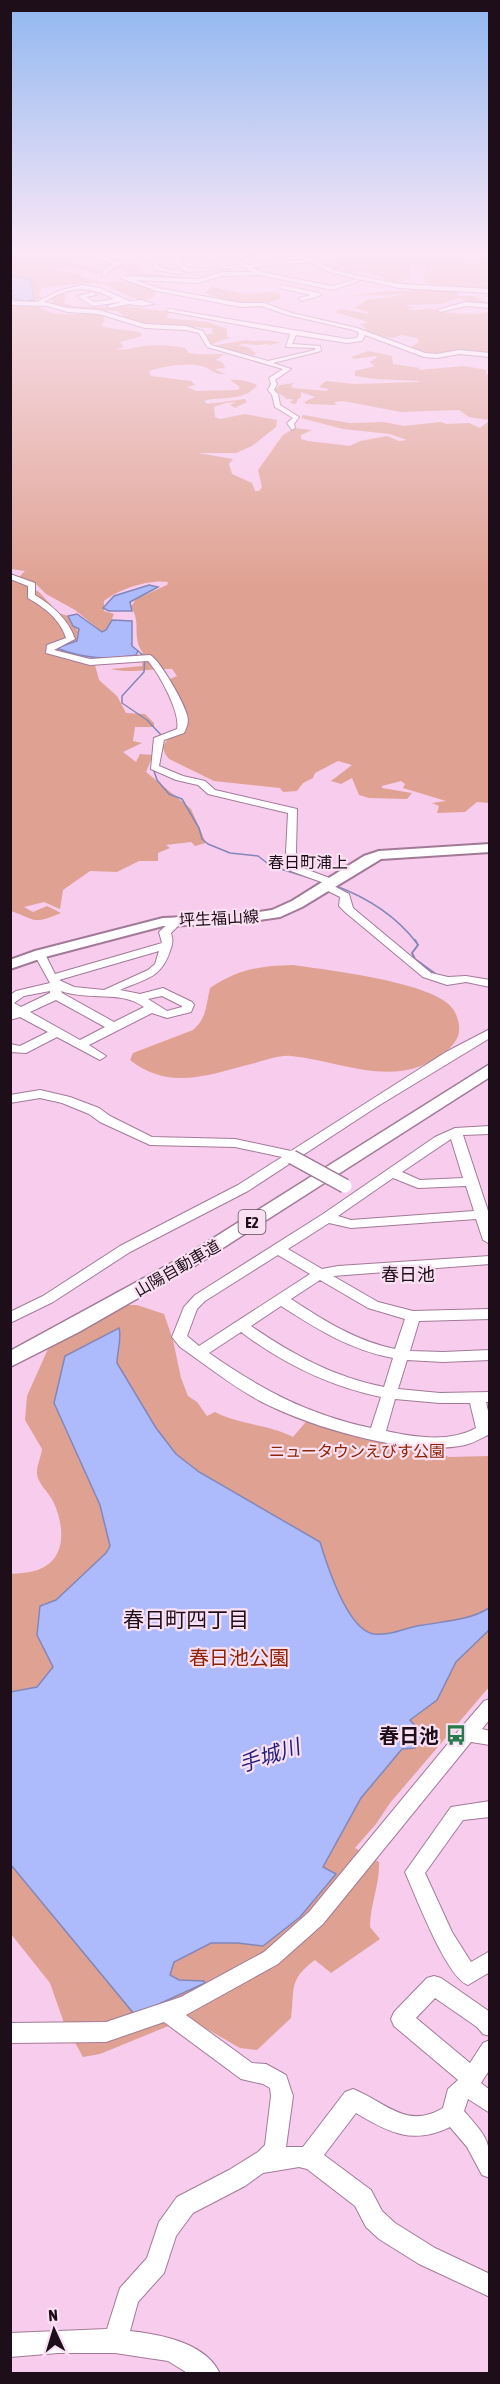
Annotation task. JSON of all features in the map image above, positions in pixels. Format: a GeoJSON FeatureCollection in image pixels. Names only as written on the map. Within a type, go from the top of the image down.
{"type":"FeatureCollection","features":[{"type":"Feature","properties":{"kind":"highway","name":"山陽自動車道"},"geometry":{"type":"LineString","coordinates":[[10,1347],[94,1303],[217,1231],[486,1065]]}},
{"type":"Feature","properties":{"kind":"highway","name":"山陽自動車道"},"geometry":{"type":"LineString","coordinates":[[10,1360],[104,1310],[228,1238],[486,1065]]}},
{"type":"Feature","properties":{"kind":"main road","name":"坪生福山線"},"geometry":{"type":"LineString","coordinates":[[10,965],[40,954],[146,926],[178,920],[238,919],[275,914],[292,907],[379,855],[489,848]]}},
{"type":"Feature","properties":{"kind":"street"},"geometry":{"type":"LineString","coordinates":[[280,366],[288,369],[271,379],[274,384],[271,390],[275,394],[277,406],[296,417],[290,423],[292,428]]}},
{"type":"Feature","properties":{"kind":"street"},"geometry":{"type":"LineString","coordinates":[[10,576],[32,585],[31,596],[53,612],[69,632],[70,639],[50,647],[49,651],[90,662],[146,658],[154,663],[165,677],[170,692],[179,702],[183,725],[181,731],[163,737],[154,767],[180,778],[201,783],[212,792],[293,811],[291,852],[295,869],[328,884],[342,894],[349,910],[427,975],[447,981],[466,979],[489,984]]}},
{"type":"Feature","properties":{"kind":"street"},"geometry":{"type":"LineString","coordinates":[[108,994],[109,991],[152,972],[160,965],[167,945],[165,932],[178,920]]}},
{"type":"Feature","properties":{"kind":"street"},"geometry":{"type":"LineString","coordinates":[[10,1001],[20,993],[56,986],[167,945]]}},
{"type":"Feature","properties":{"kind":"street"},"geometry":{"type":"LineString","coordinates":[[40,954],[56,986],[114,1027]]}},
{"type":"Feature","properties":{"kind":"street"},"geometry":{"type":"LineString","coordinates":[[14,1012],[56,986],[90,994],[127,993],[136,999],[152,1008],[168,1016],[175,1016],[187,1009],[188,1005],[163,992],[136,999]]}},
{"type":"Feature","properties":{"kind":"street"},"geometry":{"type":"LineString","coordinates":[[81,1044],[152,1008]]}},
{"type":"Feature","properties":{"kind":"street"},"geometry":{"type":"LineString","coordinates":[[14,1012],[81,1044],[100,1056]]}},
{"type":"Feature","properties":{"kind":"street"},"geometry":{"type":"LineString","coordinates":[[10,1048],[22,1050],[57,1032]]}},
{"type":"Feature","properties":{"kind":"street"},"geometry":{"type":"LineString","coordinates":[[10,1318],[48,1299],[125,1249],[243,1188],[372,1103],[489,1033]]}},
{"type":"Feature","properties":{"kind":"street"},"geometry":{"type":"LineString","coordinates":[[10,1100],[40,1094],[66,1100],[94,1111],[105,1119],[150,1141],[235,1143],[284,1152],[359,1194]]}},
{"type":"Feature","properties":{"kind":"street"},"geometry":{"type":"LineString","coordinates":[[242,1326],[295,1362],[336,1380],[389,1394],[415,1397],[483,1398],[484,1430],[464,1440],[420,1440],[377,1434],[328,1422],[265,1397],[179,1337],[191,1307],[200,1298],[328,1217],[359,1194],[455,1132],[489,1130]]}},
{"type":"Feature","properties":{"kind":"street"},"geometry":{"type":"LineString","coordinates":[[455,1132],[489,1240]]}},
{"type":"Feature","properties":{"kind":"street"},"geometry":{"type":"LineString","coordinates":[[393,1173],[418,1185],[470,1182]]}},
{"type":"Feature","properties":{"kind":"street"},"geometry":{"type":"LineString","coordinates":[[328,1217],[341,1224],[351,1224],[481,1215]]}},
{"type":"Feature","properties":{"kind":"street"},"geometry":{"type":"LineString","coordinates":[[278,1249],[373,1305],[413,1316],[489,1314]]}},
{"type":"Feature","properties":{"kind":"street"},"geometry":{"type":"LineString","coordinates":[[199,1353],[320,1274],[338,1270],[489,1260]]}},
{"type":"Feature","properties":{"kind":"street"},"geometry":{"type":"LineString","coordinates":[[282,1300],[330,1331],[366,1347],[402,1354],[445,1358],[489,1355]]}},
{"type":"Feature","properties":{"kind":"street"},"geometry":{"type":"LineString","coordinates":[[377,1434],[413,1316]]}},
{"type":"Feature","properties":{"kind":"street"},"geometry":{"type":"LineString","coordinates":[[10,2033],[106,2032],[187,2005],[271,1958],[316,1918],[489,1706]]}},
{"type":"Feature","properties":{"kind":"street"},"geometry":{"type":"LineString","coordinates":[[466,1734],[489,1738]]}},
{"type":"Feature","properties":{"kind":"street"},"geometry":{"type":"LineString","coordinates":[[489,1809],[458,1813],[415,1872],[444,1938],[468,1976],[489,1960]]}},
{"type":"Feature","properties":{"kind":"street"},"geometry":{"type":"LineString","coordinates":[[489,2027],[484,2019],[434,1985],[401,2019],[489,2103]]}},
{"type":"Feature","properties":{"kind":"street"},"geometry":{"type":"LineString","coordinates":[[166,2012],[248,2072],[267,2074],[279,2082],[282,2096],[275,2148],[265,2161]]}},
{"type":"Feature","properties":{"kind":"street"},"geometry":{"type":"LineString","coordinates":[[489,2050],[469,2082],[456,2096],[453,2114],[475,2140],[489,2167]]}},
{"type":"Feature","properties":{"kind":"street"},"geometry":{"type":"LineString","coordinates":[[308,2158],[353,2099],[386,2119],[409,2126],[432,2124],[453,2114]]}},
{"type":"Feature","properties":{"kind":"street"},"geometry":{"type":"LineString","coordinates":[[115,2341],[128,2296],[156,2265],[166,2230],[178,2213],[191,2200],[228,2183],[250,2167],[265,2161],[288,2157],[308,2158],[339,2178],[363,2198],[374,2219],[387,2231],[427,2256],[489,2286]]}},
{"type":"Feature","properties":{"kind":"street"},"geometry":{"type":"LineString","coordinates":[[10,2345],[91,2339],[115,2341],[168,2350],[190,2358],[208,2373]]}},
{"type":"Feature","properties":{"kind":"green space"},"geometry":{"type":"Polygon","coordinates":[[[11,366],[169,366],[149,371],[151,376],[191,381],[195,385],[187,387],[196,391],[238,390],[240,387],[230,380],[257,385],[240,396],[204,401],[207,404],[245,399],[247,402],[235,408],[230,405],[236,402],[214,407],[215,417],[220,419],[245,414],[277,420],[276,427],[252,446],[236,453],[198,453],[233,459],[229,464],[232,474],[252,483],[255,491],[259,491],[262,487],[258,470],[283,435],[295,428],[312,430],[301,435],[301,439],[350,446],[360,441],[387,436],[399,441],[407,440],[390,434],[343,429],[301,418],[303,415],[350,423],[384,422],[404,426],[440,422],[469,423],[480,428],[489,421],[489,803],[477,802],[465,812],[437,813],[439,806],[432,803],[446,801],[403,788],[405,784],[401,781],[382,786],[382,788],[412,793],[407,799],[369,798],[359,795],[352,778],[341,784],[331,781],[352,765],[338,761],[315,773],[313,778],[303,783],[297,791],[283,792],[280,788],[214,781],[169,759],[163,747],[171,733],[186,729],[166,690],[165,681],[177,676],[172,669],[126,671],[111,669],[142,666],[143,658],[140,654],[143,653],[139,647],[136,619],[131,607],[136,599],[167,585],[168,582],[160,581],[134,586],[104,601],[104,611],[114,614],[107,630],[102,632],[75,610],[46,594],[36,584],[19,577],[25,571],[11,569],[11,366]]]}},
{"type":"Feature","properties":{"kind":"green space"},"geometry":{"type":"Polygon","coordinates":[[[201,366],[224,366],[225,368],[214,369],[226,374],[218,374],[201,366]]]}},
{"type":"Feature","properties":{"kind":"green space"},"geometry":{"type":"Polygon","coordinates":[[[374,366],[408,366],[420,368],[418,370],[465,366],[487,370],[486,374],[490,376],[489,420],[469,417],[459,410],[401,412],[343,401],[334,402],[337,405],[306,404],[304,402],[315,397],[301,392],[301,397],[296,404],[292,404],[290,401],[293,401],[292,399],[287,399],[275,390],[280,385],[294,383],[291,386],[293,388],[326,391],[329,389],[319,387],[326,381],[354,384],[420,382],[355,376],[355,371],[374,366]]]}},
{"type":"Feature","properties":{"kind":"green space"},"geometry":{"type":"Polygon","coordinates":[[[11,575],[39,592],[52,606],[52,611],[68,616],[78,631],[77,641],[59,645],[57,648],[90,659],[95,665],[99,680],[117,696],[126,713],[145,714],[154,723],[154,727],[135,727],[133,741],[142,743],[123,752],[136,762],[140,754],[153,755],[146,772],[191,809],[206,843],[195,846],[191,842],[166,845],[170,848],[158,853],[158,861],[139,861],[117,872],[90,871],[63,890],[60,909],[44,902],[24,907],[33,912],[47,906],[61,913],[39,920],[11,911],[11,575]]]}},
{"type":"Feature","properties":{"kind":"green space"},"geometry":{"type":"Polygon","coordinates":[[[293,965],[379,979],[425,991],[453,1009],[459,1023],[458,1037],[450,1048],[426,1064],[389,1072],[287,1056],[191,1078],[176,1078],[160,1076],[130,1060],[133,1053],[193,1030],[203,1016],[210,988],[220,982],[250,970],[293,965]]]}},
{"type":"Feature","properties":{"kind":"green space","name":"春日池"},"geometry":{"type":"Polygon","coordinates":[[[127,1305],[137,1305],[164,1314],[188,1396],[197,1402],[207,1416],[215,1412],[234,1420],[274,1429],[293,1437],[310,1417],[439,1442],[439,1453],[449,1457],[489,1456],[489,1687],[390,1803],[376,1824],[355,1848],[379,1862],[370,1927],[380,1939],[331,1973],[315,1960],[306,1967],[294,1985],[291,2018],[257,2050],[240,2048],[188,2018],[100,2054],[83,2057],[64,2023],[50,1983],[11,1934],[11,1574],[34,1571],[45,1566],[53,1560],[61,1542],[57,1511],[37,1476],[42,1449],[25,1420],[27,1396],[48,1349],[127,1305]]]}},
{"type":"Feature","properties":{"kind":"water"},"geometry":{"type":"Polygon","coordinates":[[[149,585],[158,587],[130,602],[132,611],[109,611],[103,608],[114,596],[149,585]]]}},
{"type":"Feature","properties":{"kind":"water"},"geometry":{"type":"Polygon","coordinates":[[[77,614],[102,632],[112,620],[132,621],[132,646],[138,651],[136,655],[96,658],[56,648],[77,641],[79,629],[73,626],[68,616],[77,614]]]}},
{"type":"Feature","properties":{"kind":"water","name":"春日池"},"geometry":{"type":"Polygon","coordinates":[[[119,1328],[117,1363],[156,1428],[176,1454],[199,1472],[320,1542],[347,1609],[364,1630],[374,1634],[387,1634],[417,1626],[466,1618],[489,1608],[489,1630],[456,1662],[437,1700],[410,1720],[425,1737],[415,1748],[402,1749],[361,1798],[323,1867],[336,1874],[300,1917],[263,1946],[211,1943],[174,1962],[170,1975],[179,1980],[204,1981],[205,1983],[135,2015],[11,1865],[10,1692],[37,1687],[53,1667],[37,1635],[40,1606],[56,1600],[106,1553],[110,1546],[100,1505],[54,1403],[65,1356],[119,1328]]]}},
{"type":"Feature","properties":{"kind":"waterway"},"geometry":{"type":"LineString","coordinates":[[138,651],[145,657],[144,672],[122,696],[122,703],[147,720],[162,736]]}},
{"type":"Feature","properties":{"kind":"waterway"},"geometry":{"type":"LineString","coordinates":[[153,768],[157,780],[169,794],[182,799],[199,828],[202,839],[208,844],[230,853],[258,856],[271,866],[310,878]]}},
{"type":"Feature","properties":{"kind":"waterway"},"geometry":{"type":"LineString","coordinates":[[336,886],[380,908],[416,942]]}},
{"type":"Feature","properties":{"kind":"waterway"},"geometry":{"type":"LineString","coordinates":[[415,940],[418,945],[412,953],[415,959],[437,975]]}},
{"type":"Feature","properties":{"kind":"place","name":"春日池"},"geometry":{"type":"Point","coordinates":[456,1735]}},
{"type":"Feature","properties":{"kind":"district","name":"春日町浦上"},"geometry":{"type":"Point","coordinates":[308,862]}},
{"type":"Feature","properties":{"kind":"district","name":"春日池"},"geometry":{"type":"Point","coordinates":[408,1274]}},
{"type":"Feature","properties":{"kind":"district","name":"春日町四丁目"},"geometry":{"type":"Point","coordinates":[186,1619]}},
{"type":"Feature","properties":{"kind":"park label","name":"ニュータウンえびす公園"},"geometry":{"type":"Point","coordinates":[357,1451]}},
{"type":"Feature","properties":{"kind":"park label","name":"春日池公園"},"geometry":{"type":"Point","coordinates":[239,1657]}},
{"type":"Feature","properties":{"kind":"water label","name":"手城川"},"geometry":{"type":"Point","coordinates":[269,1755]}}]}
